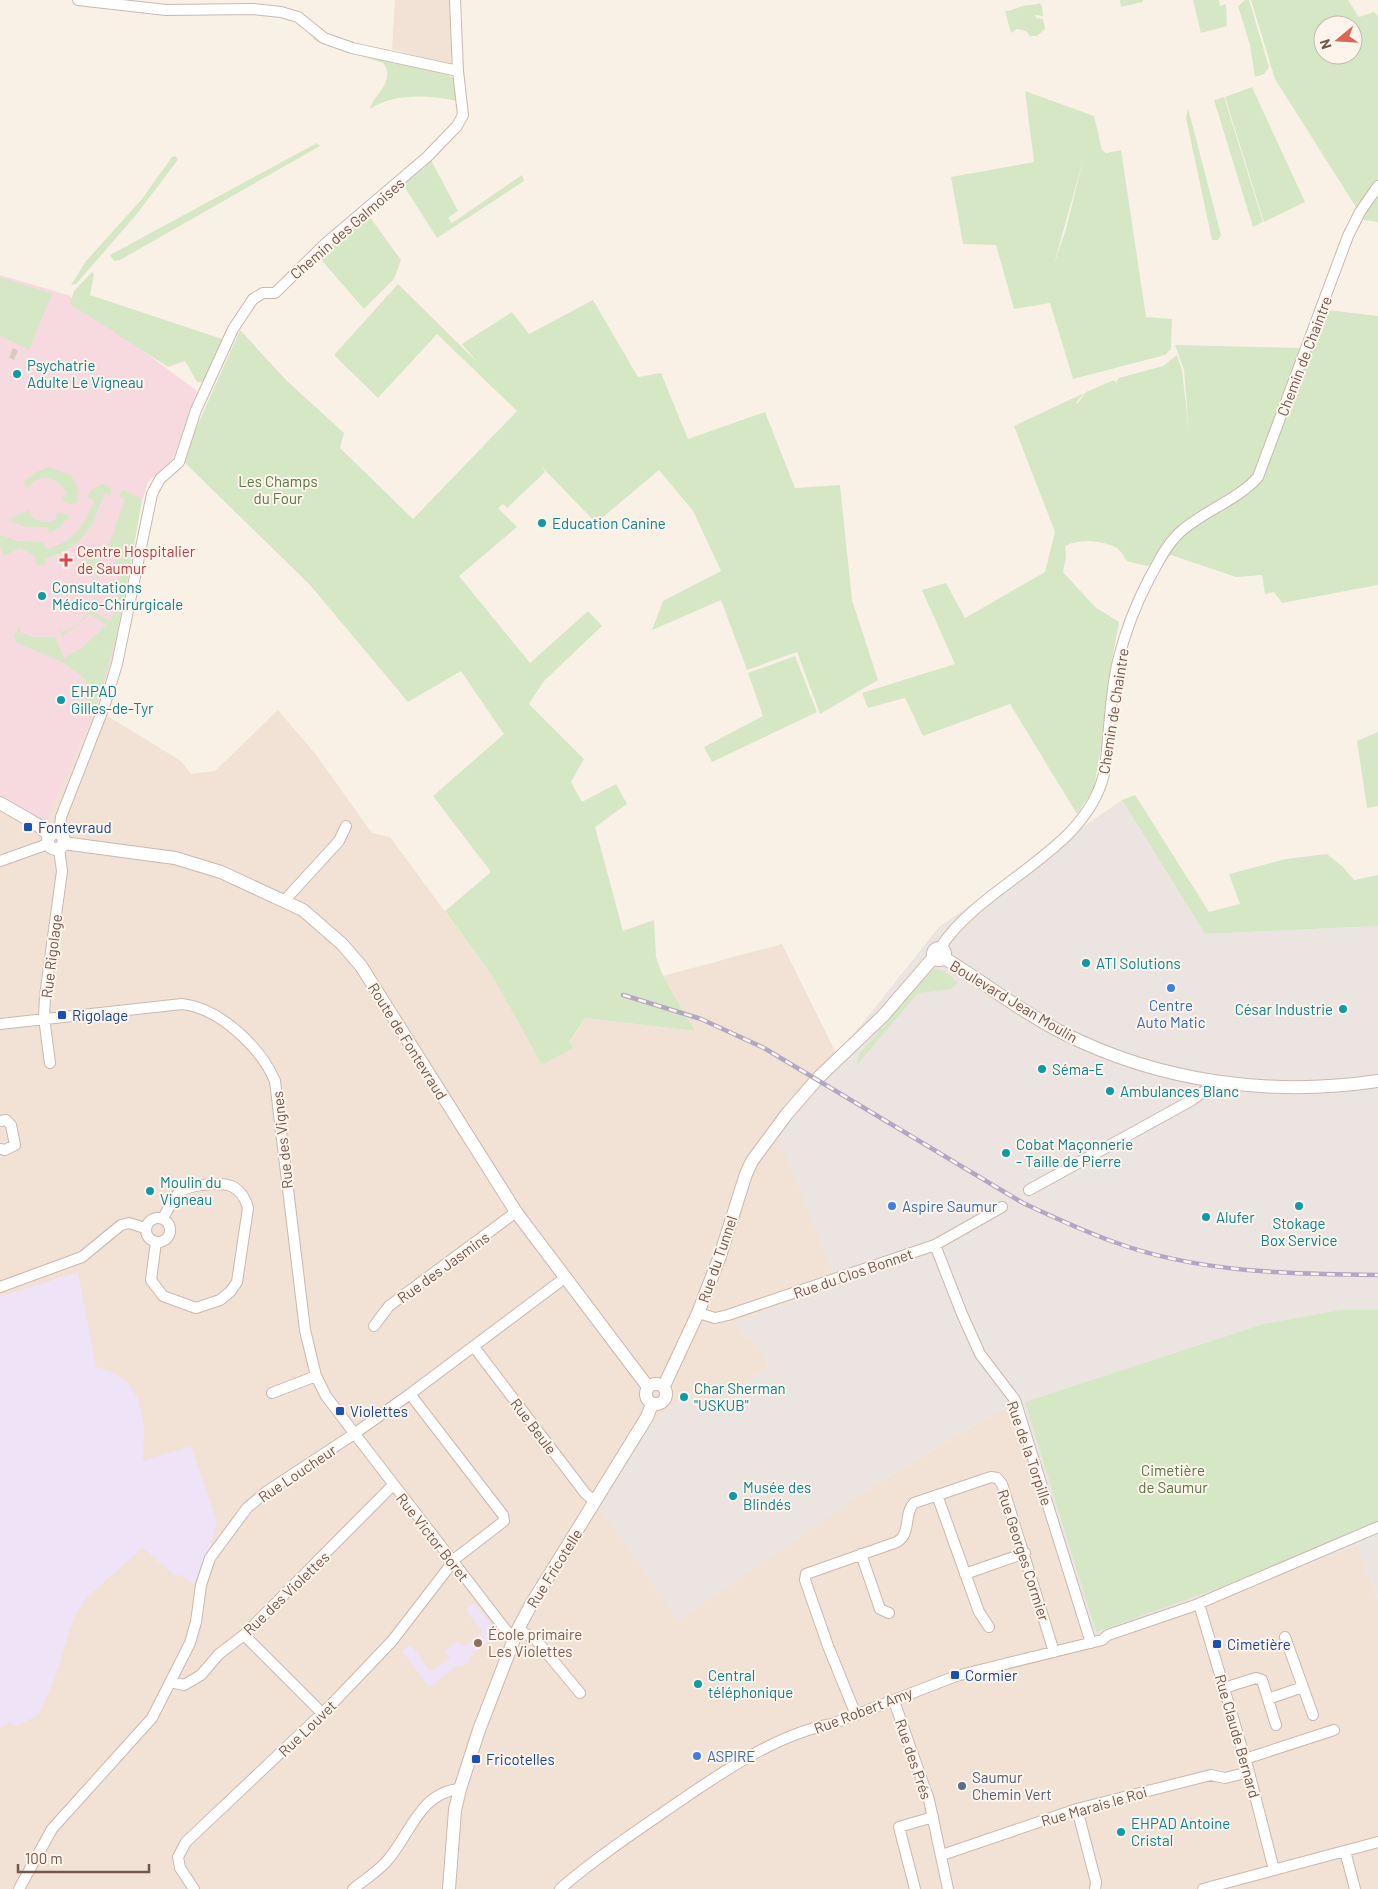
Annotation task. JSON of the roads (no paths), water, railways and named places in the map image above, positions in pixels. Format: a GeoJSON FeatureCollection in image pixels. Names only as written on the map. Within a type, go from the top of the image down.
{"type":"FeatureCollection","features":[{"type":"Feature","properties":{"kind":"street"},"geometry":{"type":"LineString","coordinates":[[78,0],[166,10],[253,8],[281,12],[298,16],[324,38],[352,48],[458,71],[455,0]]}},
{"type":"Feature","properties":{"kind":"street","name":"Chemin des Galmoises"},"geometry":{"type":"LineString","coordinates":[[152,494],[160,478],[179,462],[196,410],[234,329],[253,299],[263,293],[275,293],[326,243],[427,157],[457,126],[463,115],[458,71]]}},
{"type":"Feature","properties":{"kind":"street","name":"Chemin de Chaintre"},"geometry":{"type":"LineString","coordinates":[[939,955],[948,935],[966,916],[1046,853],[1068,833],[1094,802],[1101,788],[1104,774],[1118,661],[1129,625],[1143,592],[1161,556],[1179,533],[1191,522],[1250,486],[1258,476],[1348,236],[1360,212],[1378,186]]}},
{"type":"Feature","properties":{"kind":"street","name":"Rue Rigolage"},"geometry":{"type":"LineString","coordinates":[[50,1063],[44,1018],[62,871],[56,841],[61,817],[104,707],[117,664],[152,494]]}},
{"type":"Feature","properties":{"kind":"street"},"geometry":{"type":"LineString","coordinates":[[0,803],[38,825],[56,841],[0,861]]}},
{"type":"Feature","properties":{"kind":"street"},"geometry":{"type":"LineString","coordinates":[[285,900],[339,841],[346,826]]}},
{"type":"Feature","properties":{"kind":"street","name":"Route de Fontevraud"},"geometry":{"type":"LineString","coordinates":[[56,841],[200,864],[285,900],[311,916],[342,944],[362,966],[516,1212],[648,1387]]}},
{"type":"Feature","properties":{"kind":"street","name":"Rue du Tunnel"},"geometry":{"type":"LineString","coordinates":[[664,1386],[698,1313],[720,1256],[746,1174],[772,1134],[818,1078],[883,1016],[939,955]]}},
{"type":"Feature","properties":{"kind":"street","name":"Boulevard Jean Moulin"},"geometry":{"type":"LineString","coordinates":[[939,955],[1063,1033],[1127,1060],[1210,1082],[1266,1087],[1324,1088],[1378,1081]]}},
{"type":"Feature","properties":{"kind":"street","name":"Rue des Vignes"},"geometry":{"type":"LineString","coordinates":[[0,1024],[170,1004],[192,1005],[224,1021],[261,1055],[275,1082],[278,1097],[281,1136],[306,1330],[316,1376],[326,1396],[354,1434]]}},
{"type":"Feature","properties":{"kind":"street"},"geometry":{"type":"LineString","coordinates":[[1029,1190],[1192,1100],[1206,1090],[1210,1082]]}},
{"type":"Feature","properties":{"kind":"street"},"geometry":{"type":"LineString","coordinates":[[0,1121],[6,1120],[11,1125],[15,1145],[5,1150],[0,1149]]}},
{"type":"Feature","properties":{"kind":"street"},"geometry":{"type":"LineString","coordinates":[[156,1242],[151,1280],[163,1296],[196,1308],[220,1300],[230,1292],[237,1282],[248,1208],[245,1197],[236,1187],[220,1182],[190,1187],[179,1192],[163,1218]]}},
{"type":"Feature","properties":{"kind":"street","name":"Rue du Clos Bonnet"},"geometry":{"type":"LineString","coordinates":[[698,1313],[715,1318],[728,1315],[935,1245],[1002,1207]]}},
{"type":"Feature","properties":{"kind":"street","name":"Rue des Jasmins"},"geometry":{"type":"LineString","coordinates":[[374,1326],[390,1306],[516,1212]]}},
{"type":"Feature","properties":{"kind":"street"},"geometry":{"type":"LineString","coordinates":[[145,1228],[152,1219],[163,1218]]}},
{"type":"Feature","properties":{"kind":"street"},"geometry":{"type":"LineString","coordinates":[[156,1242],[166,1238],[170,1231],[168,1224],[163,1218]]}},
{"type":"Feature","properties":{"kind":"street"},"geometry":{"type":"LineString","coordinates":[[0,1287],[82,1257],[122,1225],[129,1224],[145,1228]]}},
{"type":"Feature","properties":{"kind":"street"},"geometry":{"type":"LineString","coordinates":[[145,1228],[149,1238],[156,1242]]}},
{"type":"Feature","properties":{"kind":"street","name":"Rue de la Torpille"},"geometry":{"type":"LineString","coordinates":[[935,1245],[980,1354],[1014,1400],[1091,1643]]}},
{"type":"Feature","properties":{"kind":"street","name":"Rue Loucheur"},"geometry":{"type":"LineString","coordinates":[[19,1889],[52,1829],[152,1718],[190,1643],[196,1622],[201,1585],[210,1558],[231,1527],[247,1508],[266,1492],[354,1434],[410,1394],[566,1277]]}},
{"type":"Feature","properties":{"kind":"street","name":"Rue Beule"},"geometry":{"type":"LineString","coordinates":[[474,1347],[585,1493],[595,1502]]}},
{"type":"Feature","properties":{"kind":"street"},"geometry":{"type":"LineString","coordinates":[[272,1393],[316,1376]]}},
{"type":"Feature","properties":{"kind":"street"},"geometry":{"type":"LineString","coordinates":[[657,1384],[664,1386],[665,1400],[659,1404],[652,1404],[646,1396],[648,1387],[657,1384]]}},
{"type":"Feature","properties":{"kind":"street","name":"Rue Louvet"},"geometry":{"type":"LineString","coordinates":[[194,1889],[180,1868],[178,1857],[186,1842],[323,1714],[392,1641],[452,1562],[498,1528],[504,1521],[503,1515],[410,1394]]}},
{"type":"Feature","properties":{"kind":"street","name":"Rue Fricotelle"},"geometry":{"type":"LineString","coordinates":[[449,1889],[451,1848],[460,1789],[516,1634],[532,1603],[647,1417],[652,1404]]}},
{"type":"Feature","properties":{"kind":"street","name":"Rue Victor Boret"},"geometry":{"type":"LineString","coordinates":[[354,1434],[452,1562],[516,1634],[536,1640],[580,1692]]}},
{"type":"Feature","properties":{"kind":"street","name":"Rue Georges Cormier"},"geometry":{"type":"LineString","coordinates":[[856,1715],[828,1646],[805,1580],[806,1574],[812,1570],[902,1539],[905,1535],[911,1507],[914,1503],[991,1477],[997,1478],[1002,1484],[1025,1553],[1054,1652]]}},
{"type":"Feature","properties":{"kind":"street","name":"Rue des Violettes"},"geometry":{"type":"LineString","coordinates":[[170,1682],[184,1685],[201,1675],[219,1654],[244,1635],[393,1485]]}},
{"type":"Feature","properties":{"kind":"street"},"geometry":{"type":"LineString","coordinates":[[937,1495],[979,1612],[989,1627]]}},
{"type":"Feature","properties":{"kind":"street","name":"Rue Robert Amy"},"geometry":{"type":"LineString","coordinates":[[560,1889],[639,1829],[728,1768],[817,1727],[832,1724],[894,1701],[912,1691],[956,1676],[1091,1643],[1199,1604],[1378,1527]]}},
{"type":"Feature","properties":{"kind":"street"},"geometry":{"type":"LineString","coordinates":[[965,1574],[1025,1553]]}},
{"type":"Feature","properties":{"kind":"street"},"geometry":{"type":"LineString","coordinates":[[861,1554],[880,1609],[889,1613]]}},
{"type":"Feature","properties":{"kind":"street","name":"Rue Claude Bernard"},"geometry":{"type":"LineString","coordinates":[[1199,1604],[1249,1772],[1274,1870]]}},
{"type":"Feature","properties":{"kind":"street"},"geometry":{"type":"LineString","coordinates":[[244,1635],[323,1714]]}},
{"type":"Feature","properties":{"kind":"street"},"geometry":{"type":"LineString","coordinates":[[1285,1637],[1313,1715]]}},
{"type":"Feature","properties":{"kind":"street"},"geometry":{"type":"LineString","coordinates":[[1224,1688],[1256,1678],[1262,1680],[1276,1725]]}},
{"type":"Feature","properties":{"kind":"street"},"geometry":{"type":"LineString","coordinates":[[1268,1699],[1303,1687]]}},
{"type":"Feature","properties":{"kind":"street","name":"Rue des Prés"},"geometry":{"type":"LineString","coordinates":[[894,1701],[929,1800],[948,1889]]}},
{"type":"Feature","properties":{"kind":"street"},"geometry":{"type":"LineString","coordinates":[[1245,1758],[1334,1730]]}},
{"type":"Feature","properties":{"kind":"street","name":"Rue Marais le Roi"},"geometry":{"type":"LineString","coordinates":[[942,1854],[1077,1809],[1211,1775],[1225,1778],[1249,1772]]}},
{"type":"Feature","properties":{"kind":"street"},"geometry":{"type":"LineString","coordinates":[[353,1889],[387,1862],[413,1821],[437,1795],[448,1790],[460,1789]]}},
{"type":"Feature","properties":{"kind":"street"},"geometry":{"type":"LineString","coordinates":[[1077,1809],[1096,1882],[1095,1889]]}},
{"type":"Feature","properties":{"kind":"street","name":"Rue des Prés"},"geometry":{"type":"LineString","coordinates":[[915,1889],[898,1827],[933,1817]]}},
{"type":"Feature","properties":{"kind":"street"},"geometry":{"type":"LineString","coordinates":[[1203,1889],[1378,1842]]}},
{"type":"Feature","properties":{"kind":"street"},"geometry":{"type":"LineString","coordinates":[[1345,1851],[1355,1889]]}},
{"type":"Feature","properties":{"kind":"tunnel"},"geometry":{"type":"LineString","coordinates":[[11,353],[16,355]]}},
{"type":"Feature","properties":{"kind":"railway"},"geometry":{"type":"LineString","coordinates":[[623,995],[701,1019],[764,1048],[1023,1203],[1102,1238],[1146,1252],[1211,1266],[1311,1274],[1378,1275]]}},
{"type":"Feature","properties":{"kind":"place","name":"Psychatrie Adulte Le Vigneau"},"geometry":{"type":"Point","coordinates":[17,374]}},
{"type":"Feature","properties":{"kind":"place","name":"Education Canine"},"geometry":{"type":"Point","coordinates":[542,523]}},
{"type":"Feature","properties":{"kind":"place","name":"Centre Hospitalier de Saumur"},"geometry":{"type":"Point","coordinates":[66,560]}},
{"type":"Feature","properties":{"kind":"place","name":"Consultations Médico-Chirurgicale"},"geometry":{"type":"Point","coordinates":[42,596]}},
{"type":"Feature","properties":{"kind":"place","name":"EHPAD Gilles-de-Tyr"},"geometry":{"type":"Point","coordinates":[61,700]}},
{"type":"Feature","properties":{"kind":"place","name":"Fontevraud"},"geometry":{"type":"Point","coordinates":[28,827]}},
{"type":"Feature","properties":{"kind":"place","name":"ATI Solutions"},"geometry":{"type":"Point","coordinates":[1086,963]}},
{"type":"Feature","properties":{"kind":"place","name":"Centre Auto Matic"},"geometry":{"type":"Point","coordinates":[1171,988]}},
{"type":"Feature","properties":{"kind":"place","name":"César Industrie"},"geometry":{"type":"Point","coordinates":[1343,1009]}},
{"type":"Feature","properties":{"kind":"place","name":"Rigolage"},"geometry":{"type":"Point","coordinates":[62,1015]}},
{"type":"Feature","properties":{"kind":"place","name":"Séma-E"},"geometry":{"type":"Point","coordinates":[1042,1069]}},
{"type":"Feature","properties":{"kind":"place","name":"Ambulances Blanc"},"geometry":{"type":"Point","coordinates":[1110,1091]}},
{"type":"Feature","properties":{"kind":"place","name":"Cobat Maçonnerie - Taille de Pierre"},"geometry":{"type":"Point","coordinates":[1006,1153]}},
{"type":"Feature","properties":{"kind":"place","name":"Moulin du Vigneau"},"geometry":{"type":"Point","coordinates":[150,1191]}},
{"type":"Feature","properties":{"kind":"place","name":"Aspire Saumur"},"geometry":{"type":"Point","coordinates":[892,1206]}},
{"type":"Feature","properties":{"kind":"place","name":"Stokage Box Service"},"geometry":{"type":"Point","coordinates":[1299,1206]}},
{"type":"Feature","properties":{"kind":"place","name":"Alufer"},"geometry":{"type":"Point","coordinates":[1206,1217]}},
{"type":"Feature","properties":{"kind":"place","name":"Char Sherman \"USKUB\""},"geometry":{"type":"Point","coordinates":[684,1397]}},
{"type":"Feature","properties":{"kind":"place","name":"Violettes"},"geometry":{"type":"Point","coordinates":[340,1411]}},
{"type":"Feature","properties":{"kind":"place","name":"Musée des Blindés"},"geometry":{"type":"Point","coordinates":[733,1496]}},
{"type":"Feature","properties":{"kind":"place","name":"École primaire Les Violettes"},"geometry":{"type":"Point","coordinates":[478,1643]}},
{"type":"Feature","properties":{"kind":"place","name":"Cimetière"},"geometry":{"type":"Point","coordinates":[1217,1644]}},
{"type":"Feature","properties":{"kind":"place","name":"Cormier"},"geometry":{"type":"Point","coordinates":[955,1675]}},
{"type":"Feature","properties":{"kind":"place","name":"Central téléphonique"},"geometry":{"type":"Point","coordinates":[698,1684]}},
{"type":"Feature","properties":{"kind":"place","name":"ASPIRE"},"geometry":{"type":"Point","coordinates":[697,1756]}},
{"type":"Feature","properties":{"kind":"place","name":"Fricotelles"},"geometry":{"type":"Point","coordinates":[476,1759]}},
{"type":"Feature","properties":{"kind":"place","name":"Saumur Chemin Vert"},"geometry":{"type":"Point","coordinates":[962,1786]}},
{"type":"Feature","properties":{"kind":"place","name":"EHPAD Antoine Cristal"},"geometry":{"type":"Point","coordinates":[1121,1832]}},
{"type":"Feature","properties":{"kind":"park label","name":"Les Champs du Four"},"geometry":{"type":"Point","coordinates":[278,490]}},
{"type":"Feature","properties":{"kind":"park label","name":"Cimetière de Saumur"},"geometry":{"type":"Point","coordinates":[1173,1478]}}]}
